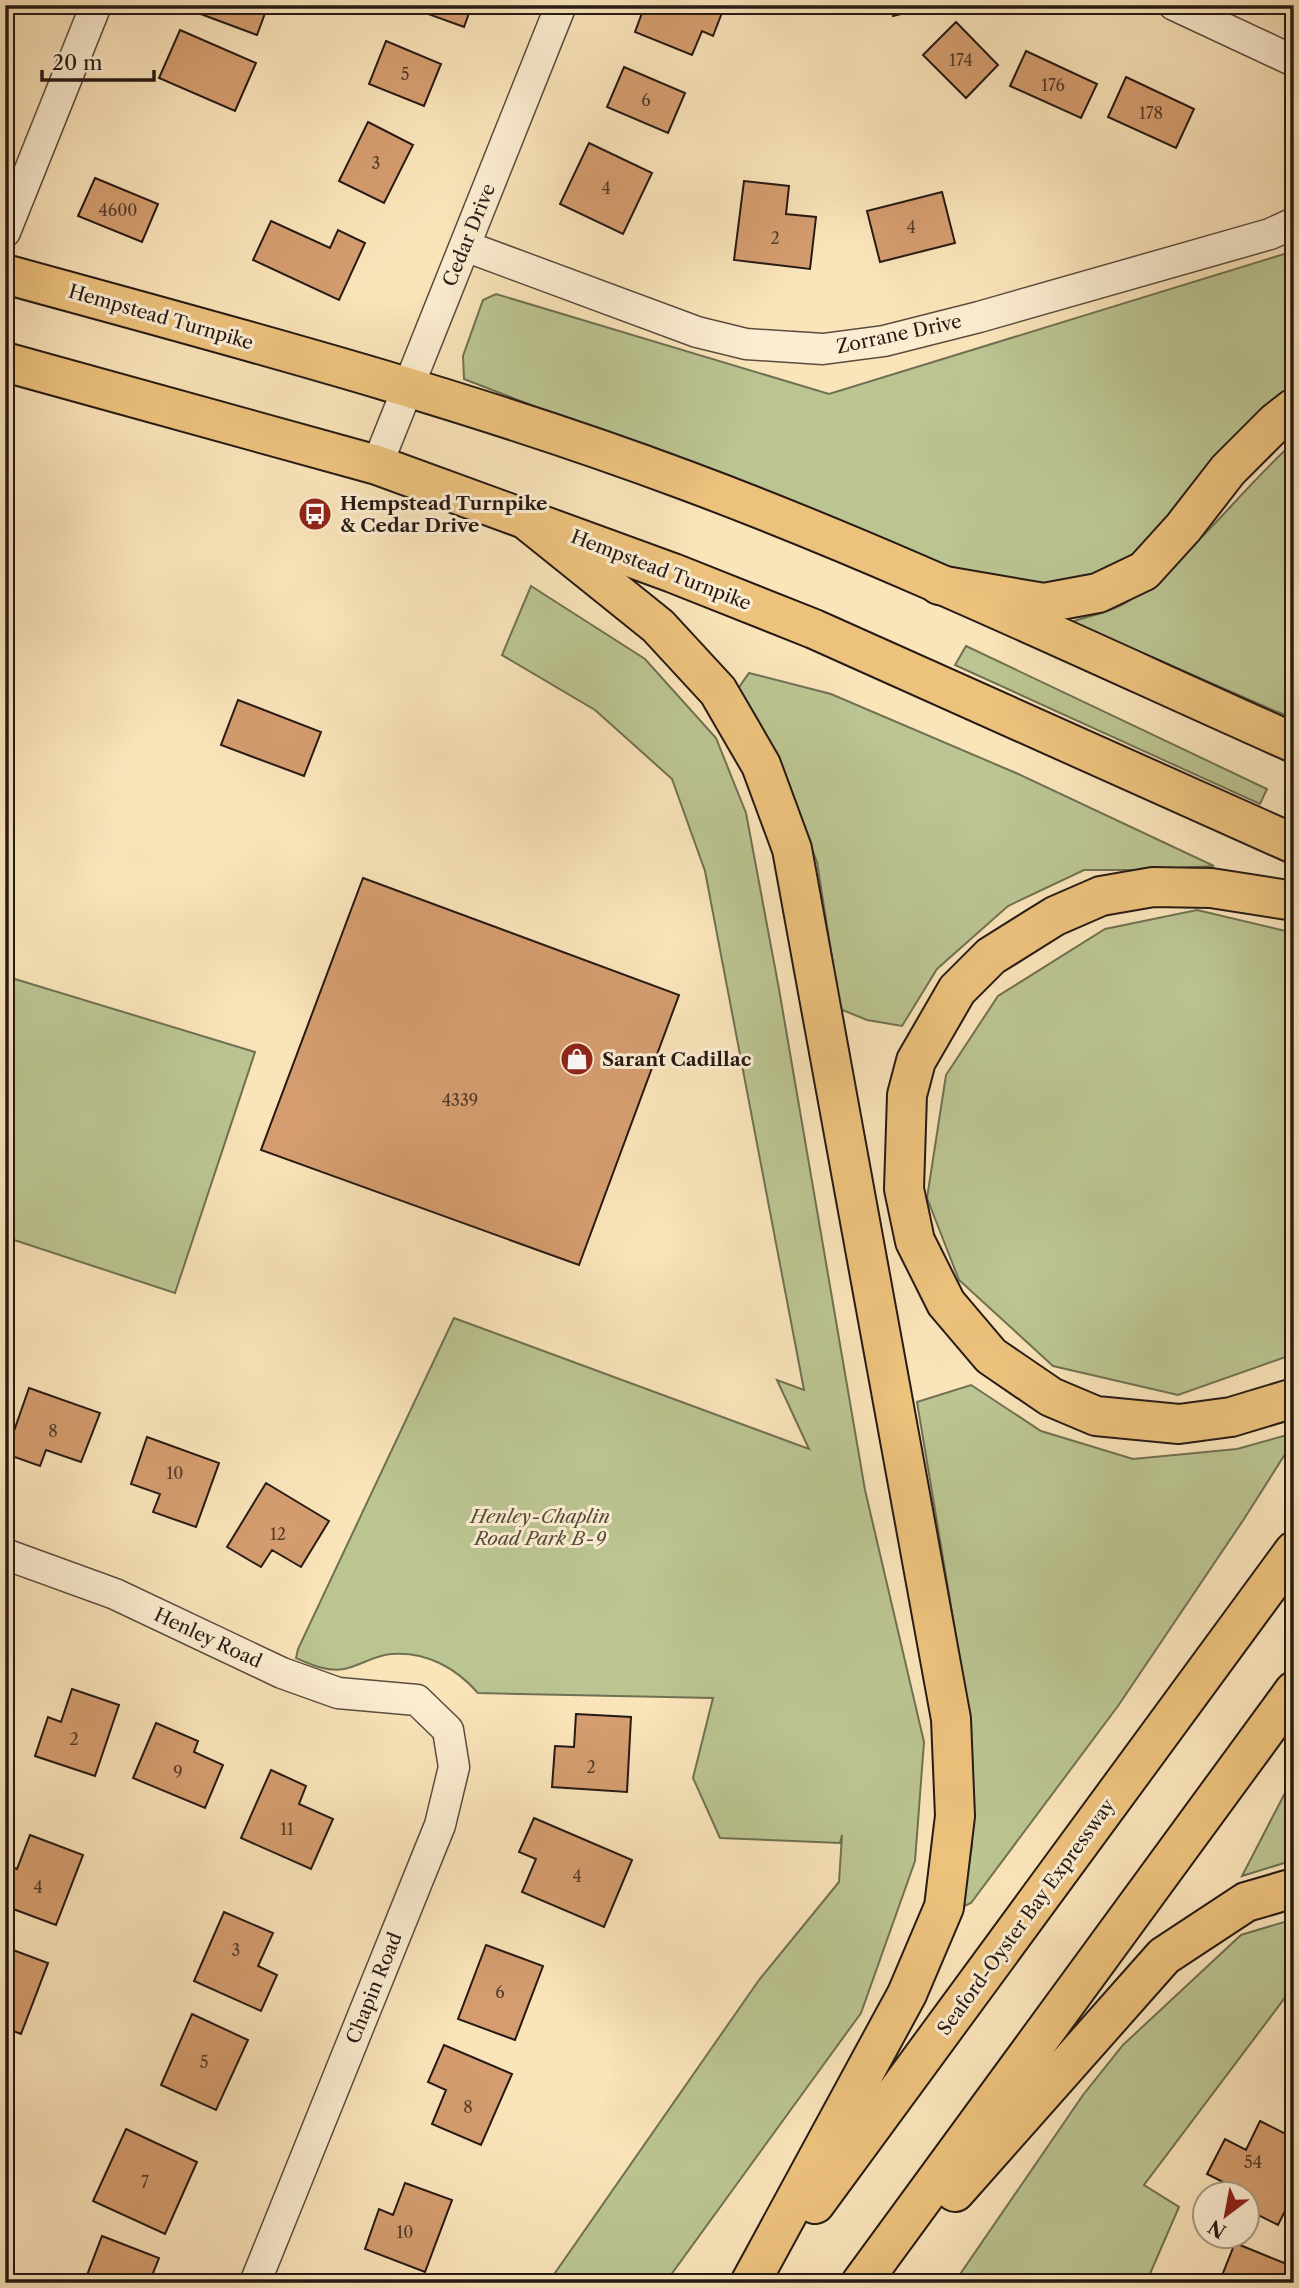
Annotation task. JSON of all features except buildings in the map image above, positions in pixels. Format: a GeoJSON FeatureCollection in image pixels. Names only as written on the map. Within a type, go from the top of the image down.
{"type":"FeatureCollection","features":[{"type":"Feature","properties":{"kind":"main road","name":"Hempstead Turnpike"},"geometry":{"type":"LineString","coordinates":[[5,274],[408,387],[686,480],[827,536],[1294,743]]}},
{"type":"Feature","properties":{"kind":"main road","name":"Hempstead Turnpike"},"geometry":{"type":"LineString","coordinates":[[5,362],[377,465],[673,573],[814,629],[1294,844]]}},
{"type":"Feature","properties":{"kind":"main road"},"geometry":{"type":"LineString","coordinates":[[939,585],[1044,603],[1098,593],[1144,571],[1184,528],[1228,470],[1276,422],[1294,408]]}},
{"type":"Feature","properties":{"kind":"main road"},"geometry":{"type":"LineString","coordinates":[[525,519],[658,626],[718,691],[761,765],[792,849],[951,1719],[955,1816],[944,1907],[907,1994],[750,2283]]}},
{"type":"Feature","properties":{"kind":"main road"},"geometry":{"type":"LineString","coordinates":[[1294,901],[1211,888],[1153,887],[1101,896],[1055,916],[991,956],[957,990],[916,1061],[907,1095],[904,1189],[915,1241],[946,1303],[991,1356],[1051,1397],[1096,1416],[1179,1424],[1231,1417],[1294,1398]]}},
{"type":"Feature","properties":{"kind":"main road","name":"Seaford-Oyster Bay Expressway"},"geometry":{"type":"LineString","coordinates":[[758,2283],[1294,1551]]}},
{"type":"Feature","properties":{"kind":"main road"},"geometry":{"type":"LineString","coordinates":[[861,2283],[1294,1692]]}},
{"type":"Feature","properties":{"kind":"main road"},"geometry":{"type":"LineString","coordinates":[[875,2283],[1164,1956],[1246,1902],[1294,1888]]}},
{"type":"Feature","properties":{"kind":"street"},"geometry":{"type":"LineString","coordinates":[[5,232],[96,5]]}},
{"type":"Feature","properties":{"kind":"street","name":"Cedar Drive"},"geometry":{"type":"LineString","coordinates":[[377,465],[561,5]]}},
{"type":"Feature","properties":{"kind":"street"},"geometry":{"type":"LineString","coordinates":[[1174,5],[1293,62]]}},
{"type":"Feature","properties":{"kind":"street","name":"Zorrane Drive"},"geometry":{"type":"LineString","coordinates":[[465,246],[697,332],[746,344],[823,349],[884,341],[979,317],[1269,234],[1294,223]]}},
{"type":"Feature","properties":{"kind":"street","name":"Henley Road"},"geometry":{"type":"LineString","coordinates":[[6,1556],[115,1594],[293,1677],[338,1693],[417,1700]]}},
{"type":"Feature","properties":{"kind":"street","name":"Chapin Road"},"geometry":{"type":"LineString","coordinates":[[255,2283],[440,1825],[454,1767],[448,1730],[417,1700]]}},
{"type":"Feature","properties":{"kind":"green space"},"geometry":{"type":"Polygon","coordinates":[[[1294,251],[1294,390],[1130,566],[1066,586],[996,585],[464,379],[463,356],[483,300],[496,294],[829,394],[1294,251]]]}},
{"type":"Feature","properties":{"kind":"green space"},"geometry":{"type":"Polygon","coordinates":[[[1294,442],[1294,718],[1071,622],[1121,605],[1150,585],[1193,547],[1294,442]]]}},
{"type":"Feature","properties":{"kind":"green space","name":"Henley-Chaplin Road Park B-9"},"geometry":{"type":"Polygon","coordinates":[[[531,586],[645,659],[716,738],[746,813],[865,1490],[924,1742],[915,1861],[861,2013],[665,2283],[548,2283],[759,1980],[839,1882],[842,1835],[840,1843],[720,1838],[693,1778],[713,1698],[478,1693],[450,1669],[416,1655],[385,1655],[338,1670],[296,1658],[454,1318],[809,1449],[777,1380],[804,1390],[705,871],[672,779],[595,710],[502,655],[531,586]]]}},
{"type":"Feature","properties":{"kind":"green space"},"geometry":{"type":"Polygon","coordinates":[[[966,646],[1267,789],[1260,804],[955,665],[966,646]]]}},
{"type":"Feature","properties":{"kind":"green space"},"geometry":{"type":"Polygon","coordinates":[[[749,673],[831,694],[1016,773],[1214,866],[1084,870],[1008,906],[937,969],[902,1026],[867,1020],[840,1009],[817,862],[776,758],[735,693],[749,673]]]}},
{"type":"Feature","properties":{"kind":"green space"},"geometry":{"type":"Polygon","coordinates":[[[1197,910],[1294,933],[1294,1354],[1178,1395],[1053,1366],[959,1280],[927,1198],[946,1075],[998,996],[1105,929],[1197,910]]]}},
{"type":"Feature","properties":{"kind":"green space"},"geometry":{"type":"Polygon","coordinates":[[[5,976],[255,1052],[175,1293],[5,1237],[5,976]]]}},
{"type":"Feature","properties":{"kind":"green space"},"geometry":{"type":"Polygon","coordinates":[[[971,1385],[1041,1431],[1133,1459],[1237,1449],[1294,1433],[1294,1440],[1118,1706],[971,1903],[962,1907],[972,1845],[967,1702],[917,1402],[971,1385]]]}},
{"type":"Feature","properties":{"kind":"green space"},"geometry":{"type":"Polygon","coordinates":[[[1294,1778],[1294,1860],[1242,1876],[1286,1791],[1294,1778]]]}},
{"type":"Feature","properties":{"kind":"green space"},"geometry":{"type":"Polygon","coordinates":[[[1294,1919],[1294,1990],[1290,1991],[1144,2185],[1179,2207],[1146,2283],[954,2283],[1083,2095],[1123,2045],[1241,1935],[1294,1919]]]}},
{"type":"Feature","properties":{"kind":"place","name":"Hempstead Turnpike & Cedar Drive"},"geometry":{"type":"Point","coordinates":[315,514]}},
{"type":"Feature","properties":{"kind":"place","name":"Sarant Cadillac"},"geometry":{"type":"Point","coordinates":[577,1059]}}]}
